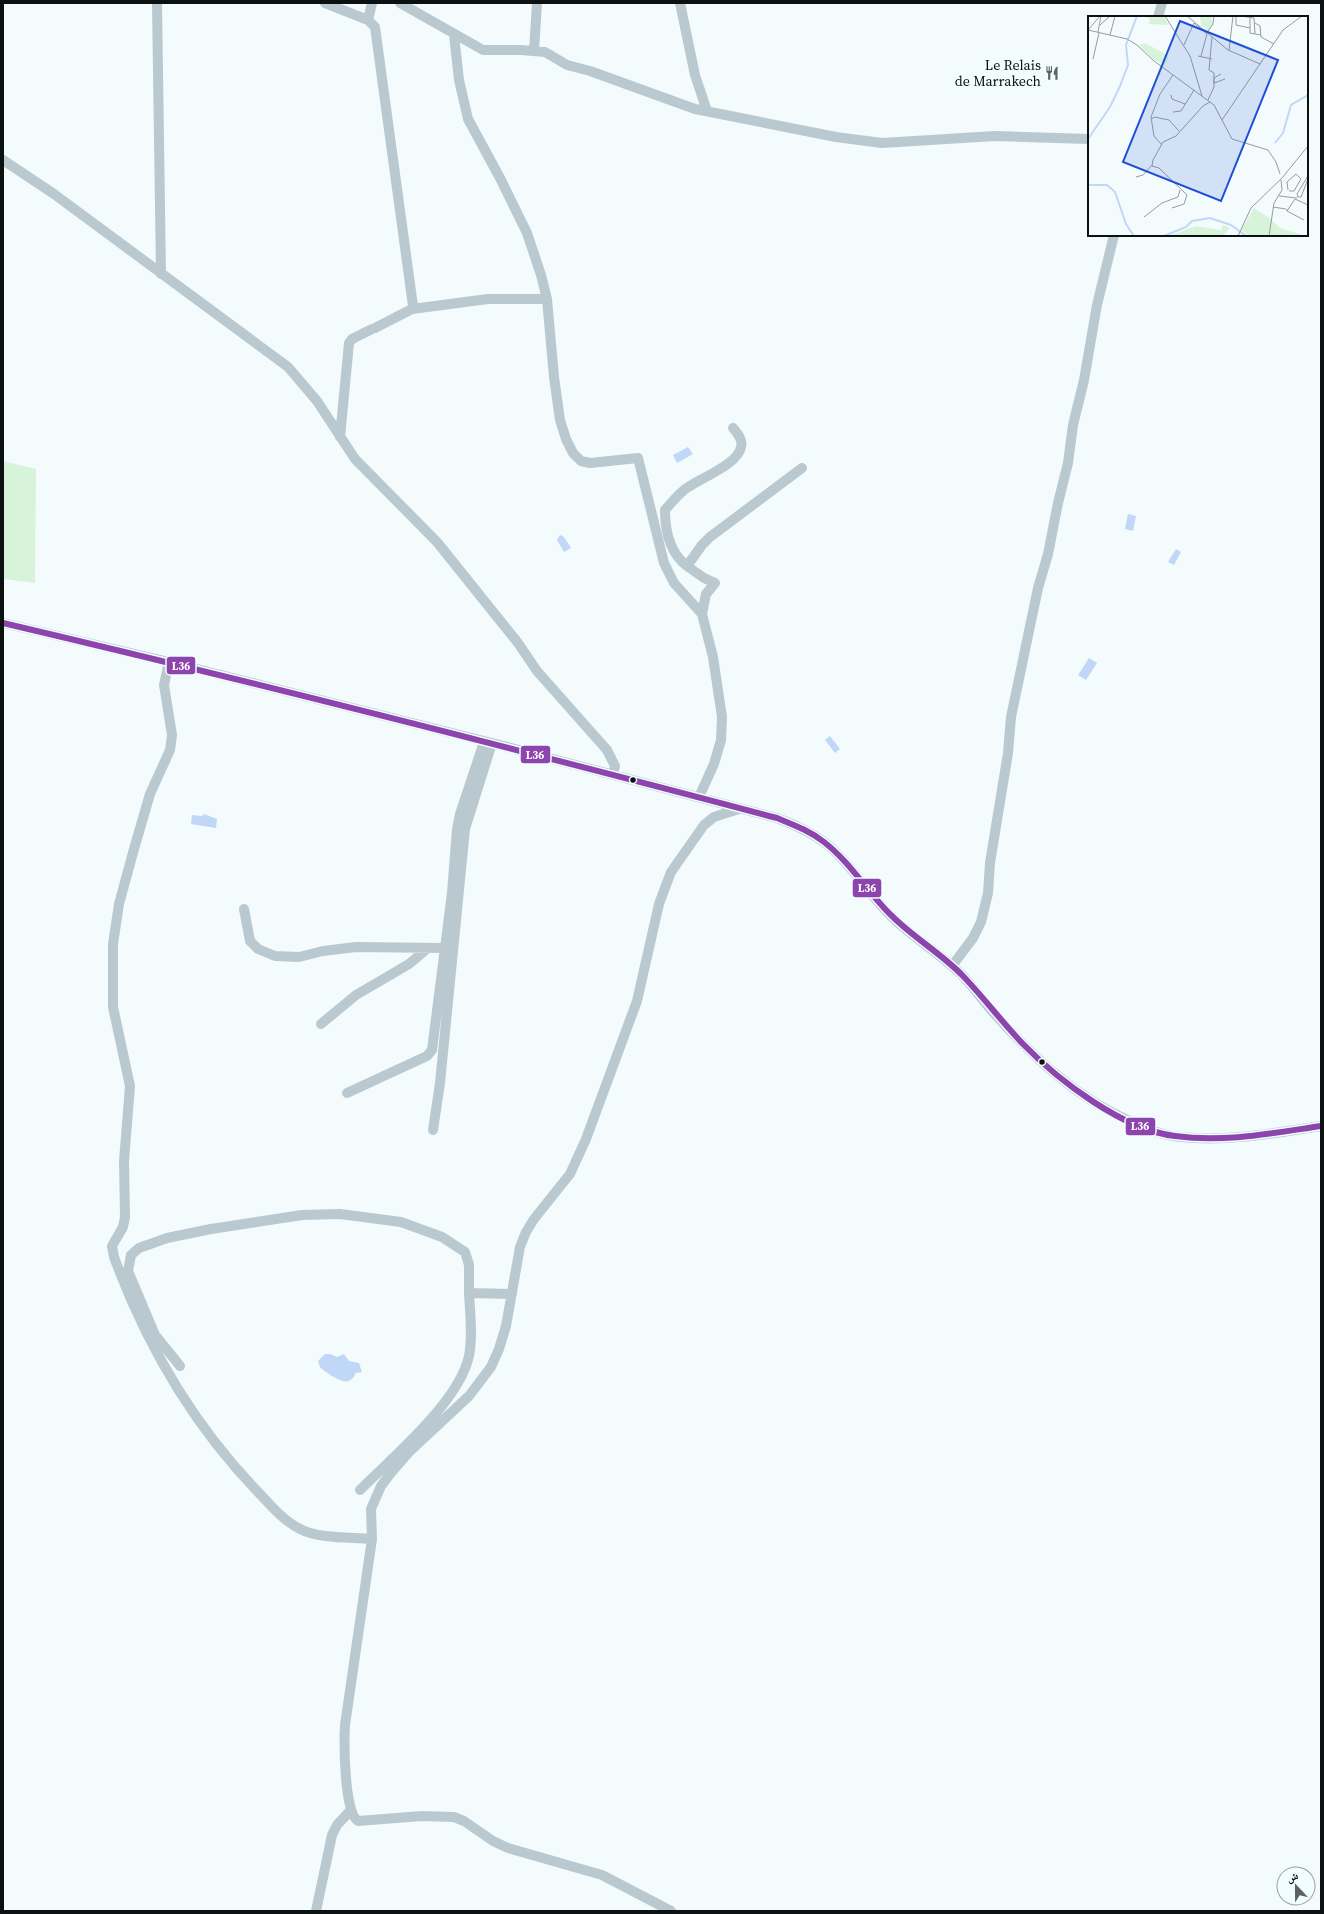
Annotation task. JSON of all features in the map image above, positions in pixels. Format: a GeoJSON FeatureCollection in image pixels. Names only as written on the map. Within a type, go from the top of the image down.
{"type":"FeatureCollection","features":[{"type":"Feature","properties":{"kind":"street"},"geometry":{"type":"LineString","coordinates":[[158,3],[161,274]]}},
{"type":"Feature","properties":{"kind":"street"},"geometry":{"type":"LineString","coordinates":[[324,3],[368,20],[375,27],[414,306],[412,309]]}},
{"type":"Feature","properties":{"kind":"street"},"geometry":{"type":"LineString","coordinates":[[368,20],[372,3]]}},
{"type":"Feature","properties":{"kind":"street"},"geometry":{"type":"LineString","coordinates":[[400,3],[423,15],[454,35],[483,50],[545,52],[568,65],[590,71],[696,109],[836,137],[882,143],[995,136],[1088,139]]}},
{"type":"Feature","properties":{"kind":"street"},"geometry":{"type":"LineString","coordinates":[[534,51],[537,3]]}},
{"type":"Feature","properties":{"kind":"street"},"geometry":{"type":"LineString","coordinates":[[680,3],[689,49],[707,111]]}},
{"type":"Feature","properties":{"kind":"street"},"geometry":{"type":"LineString","coordinates":[[1158,16],[1162,3]]}},
{"type":"Feature","properties":{"kind":"street"},"geometry":{"type":"LineString","coordinates":[[454,35],[459,80],[468,119],[500,178],[527,233],[541,275],[547,299],[560,420],[573,454],[581,461],[590,463],[638,458],[664,564],[674,584],[702,614]]}},
{"type":"Feature","properties":{"kind":"street"},"geometry":{"type":"LineString","coordinates":[[3,160],[54,194],[288,367],[317,401],[355,459],[369,475],[437,542],[518,643],[542,677],[607,750],[615,766],[613,774]]}},
{"type":"Feature","properties":{"kind":"street"},"geometry":{"type":"LineString","coordinates":[[952,966],[973,938],[981,922],[988,893],[991,856],[1008,752],[1011,718],[1038,588],[1048,554],[1068,463],[1073,425],[1084,380],[1097,305],[1114,236]]}},
{"type":"Feature","properties":{"kind":"street"},"geometry":{"type":"LineString","coordinates":[[340,437],[349,343],[352,338],[412,309],[488,300],[547,299]]}},
{"type":"Feature","properties":{"kind":"street"},"geometry":{"type":"LineString","coordinates":[[699,797],[718,752],[722,728],[713,657],[702,614],[706,594],[715,583],[704,578],[678,559],[672,549],[665,521],[665,510],[684,490],[733,460],[740,453],[742,446],[740,436],[733,428]]}},
{"type":"Feature","properties":{"kind":"street"},"geometry":{"type":"LineString","coordinates":[[687,566],[710,537],[802,468]]}},
{"type":"Feature","properties":{"kind":"street"},"geometry":{"type":"LineString","coordinates":[[3,623],[169,662],[488,742],[777,818],[799,826],[828,845],[891,916],[952,966],[1012,1032],[1062,1080],[1090,1100],[1120,1117],[1157,1133],[1181,1137],[1207,1139],[1264,1134],[1321,1126]]}},
{"type":"Feature","properties":{"kind":"street"},"geometry":{"type":"LineString","coordinates":[[169,662],[164,685],[172,735],[170,750],[150,794],[119,904],[113,944],[113,1007],[130,1086],[124,1161],[126,1217],[123,1227],[112,1246],[114,1257],[142,1325],[167,1372],[216,1444],[237,1470],[282,1517],[301,1530],[325,1535],[372,1539]]}},
{"type":"Feature","properties":{"kind":"street"},"geometry":{"type":"LineString","coordinates":[[347,1093],[430,1053],[433,1045],[452,893],[457,829],[460,814],[488,742]]}},
{"type":"Feature","properties":{"kind":"street"},"geometry":{"type":"LineString","coordinates":[[433,1130],[440,1083],[465,829],[488,742]]}},
{"type":"Feature","properties":{"kind":"street"},"geometry":{"type":"LineString","coordinates":[[672,1911],[602,1875],[508,1848],[493,1841],[464,1821],[454,1818],[422,1816],[358,1821],[350,1811],[345,1747],[345,1725],[372,1539],[371,1509],[376,1495],[390,1474],[410,1452],[480,1384],[491,1367],[499,1349],[512,1294],[516,1263],[520,1247],[526,1232],[570,1174],[577,1159],[638,995],[657,911],[665,886],[685,850],[704,825],[714,817],[739,809]]}},
{"type":"Feature","properties":{"kind":"street"},"geometry":{"type":"LineString","coordinates":[[244,909],[250,941],[258,949],[275,956],[299,957],[323,951],[356,948],[444,948]]}},
{"type":"Feature","properties":{"kind":"street"},"geometry":{"type":"LineString","coordinates":[[321,1024],[356,995],[409,964],[428,948]]}},
{"type":"Feature","properties":{"kind":"street"},"geometry":{"type":"LineString","coordinates":[[180,1366],[155,1335],[128,1271],[131,1255],[139,1248],[167,1238],[218,1228],[302,1215],[340,1214],[401,1222],[442,1237],[465,1252],[469,1265],[471,1341],[465,1368],[455,1387],[440,1409],[360,1490]]}},
{"type":"Feature","properties":{"kind":"street"},"geometry":{"type":"LineString","coordinates":[[469,1293],[512,1294]]}},
{"type":"Feature","properties":{"kind":"street"},"geometry":{"type":"LineString","coordinates":[[316,1911],[332,1835],[337,1825],[350,1811]]}},
{"type":"Feature","properties":{"kind":"green space"},"geometry":{"type":"Polygon","coordinates":[[[3,461],[36,469],[35,583],[3,579],[3,461]]]}},
{"type":"Feature","properties":{"kind":"water"},"geometry":{"type":"Polygon","coordinates":[[[688,447],[693,454],[677,463],[673,455],[688,447]]]}},
{"type":"Feature","properties":{"kind":"water"},"geometry":{"type":"Polygon","coordinates":[[[1128,514],[1136,516],[1133,531],[1125,529],[1128,514]]]}},
{"type":"Feature","properties":{"kind":"water"},"geometry":{"type":"Polygon","coordinates":[[[560,535],[564,537],[571,548],[564,552],[557,540],[560,535]]]}},
{"type":"Feature","properties":{"kind":"water"},"geometry":{"type":"Polygon","coordinates":[[[1176,549],[1181,552],[1174,565],[1168,562],[1176,549]]]}},
{"type":"Feature","properties":{"kind":"water"},"geometry":{"type":"Polygon","coordinates":[[[1089,658],[1097,663],[1086,680],[1078,675],[1089,658]]]}},
{"type":"Feature","properties":{"kind":"water"},"geometry":{"type":"Polygon","coordinates":[[[830,736],[840,749],[835,753],[825,740],[830,736]]]}},
{"type":"Feature","properties":{"kind":"water"},"geometry":{"type":"Polygon","coordinates":[[[204,814],[217,819],[216,828],[191,824],[192,815],[202,816],[204,814]]]}},
{"type":"Feature","properties":{"kind":"water"},"geometry":{"type":"Polygon","coordinates":[[[325,1354],[330,1354],[337,1357],[344,1354],[349,1361],[359,1363],[362,1372],[356,1373],[349,1381],[342,1381],[320,1367],[318,1361],[325,1354]]]}},
{"type":"Feature","properties":{"kind":"transit line","name":"L36"},"geometry":{"type":"LineString","coordinates":[[3,623],[391,718],[777,818],[802,828],[834,850],[883,907],[909,932],[955,968],[971,984],[1023,1044],[1073,1088],[1114,1114],[1155,1132],[1193,1138],[1230,1138],[1321,1126]]}},
{"type":"Feature","properties":{"kind":"place","name":"Le Relais de Marrakech"},"geometry":{"type":"Point","coordinates":[1052,73]}}]}
